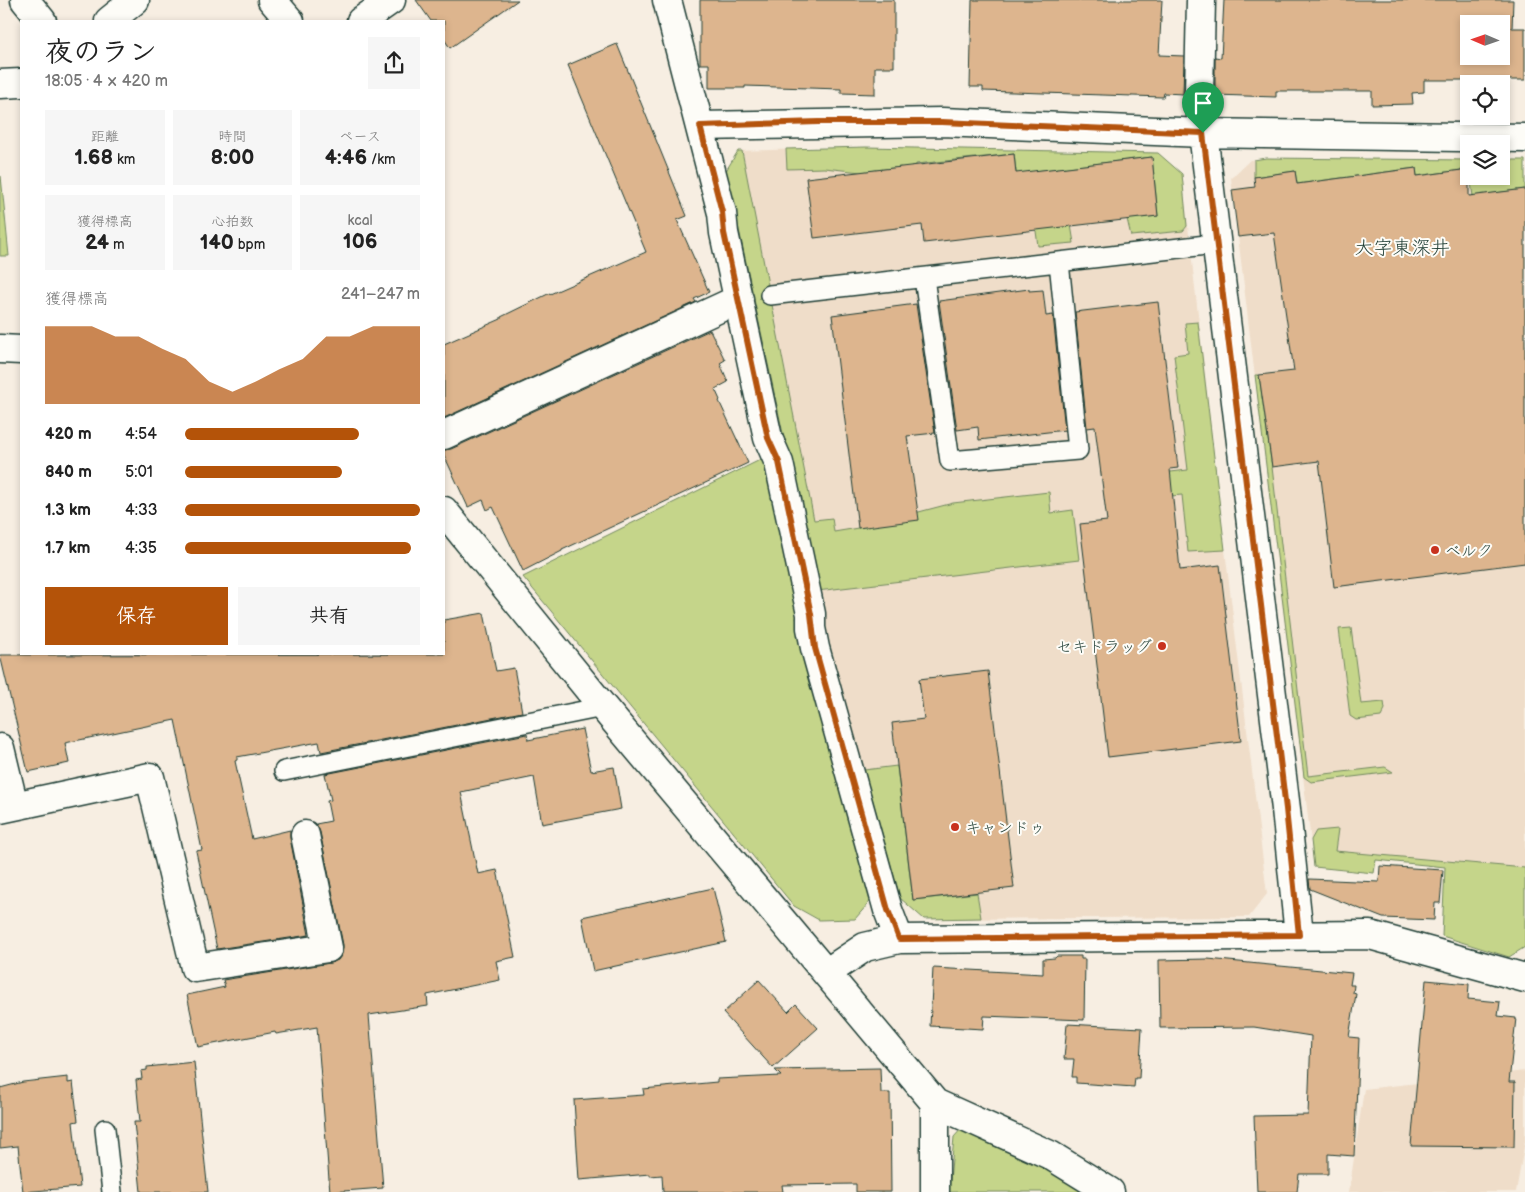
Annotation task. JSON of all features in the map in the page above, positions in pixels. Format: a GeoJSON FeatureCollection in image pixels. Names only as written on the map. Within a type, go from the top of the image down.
{"type":"FeatureCollection","features":[{"type":"Feature","properties":{"kind":"street"},"geometry":{"type":"LineString","coordinates":[[25,0],[41,20]]}},
{"type":"Feature","properties":{"kind":"street"},"geometry":{"type":"LineString","coordinates":[[110,20],[135,0]]}},
{"type":"Feature","properties":{"kind":"street"},"geometry":{"type":"LineString","coordinates":[[272,0],[289,20]]}},
{"type":"Feature","properties":{"kind":"street"},"geometry":{"type":"LineString","coordinates":[[362,20],[391,0]]}},
{"type":"Feature","properties":{"kind":"street"},"geometry":{"type":"LineString","coordinates":[[667,0],[722,212],[724,233],[768,438],[779,462],[811,614],[815,648],[888,910],[899,939]]}},
{"type":"Feature","properties":{"kind":"street"},"geometry":{"type":"LineString","coordinates":[[1201,0],[1199,94],[1203,133],[1215,244],[1286,809],[1299,935]]}},
{"type":"Feature","properties":{"kind":"street"},"geometry":{"type":"LineString","coordinates":[[0,84],[20,83]]}},
{"type":"Feature","properties":{"kind":"street"},"geometry":{"type":"LineString","coordinates":[[700,126],[942,122],[1203,133],[1525,138]]}},
{"type":"Feature","properties":{"kind":"street"},"geometry":{"type":"LineString","coordinates":[[445,435],[739,299]]}},
{"type":"Feature","properties":{"kind":"street"},"geometry":{"type":"LineString","coordinates":[[0,349],[20,350]]}},
{"type":"Feature","properties":{"kind":"street"},"geometry":{"type":"LineString","coordinates":[[445,512],[603,707],[935,1103],[1050,1155],[1110,1192]]}},
{"type":"Feature","properties":{"kind":"street"},"geometry":{"type":"LineString","coordinates":[[0,748],[7,807],[150,777],[195,968],[328,948],[305,835]]}},
{"type":"Feature","properties":{"kind":"street"},"geometry":{"type":"LineString","coordinates":[[826,973],[865,948],[899,939],[1370,935],[1525,978]]}},
{"type":"Feature","properties":{"kind":"street"},"geometry":{"type":"LineString","coordinates":[[935,1103],[935,1192]]}},
{"type":"Feature","properties":{"kind":"lane"},"geometry":{"type":"LineString","coordinates":[[770,295],[1215,244]]}},
{"type":"Feature","properties":{"kind":"lane"},"geometry":{"type":"LineString","coordinates":[[924,278],[950,462],[1078,450],[1059,262]]}},
{"type":"Feature","properties":{"kind":"lane"},"geometry":{"type":"LineString","coordinates":[[284,770],[603,707]]}},
{"type":"Feature","properties":{"kind":"lane"},"geometry":{"type":"LineString","coordinates":[[105,1129],[112,1192]]}},
{"type":"Feature","properties":{"kind":"shaded area"},"geometry":{"type":"Polygon","coordinates":[[[866,147],[1158,153],[1182,174],[1267,894],[1249,917],[924,919],[900,898],[830,650],[736,216],[724,174],[738,151],[866,147]]]}},
{"type":"Feature","properties":{"kind":"shaded area"},"geometry":{"type":"Polygon","coordinates":[[[1266,158],[1460,160],[1460,185],[1510,185],[1510,160],[1525,160],[1525,875],[1376,860],[1374,873],[1314,867],[1231,178],[1250,160],[1266,158]]]}},
{"type":"Feature","properties":{"kind":"shaded area"},"geometry":{"type":"Polygon","coordinates":[[[1525,1071],[1525,1141],[1516,1192],[1349,1192],[1364,1089],[1525,1071]]]}},
{"type":"Feature","properties":{"kind":"green space"},"geometry":{"type":"Polygon","coordinates":[[[866,147],[1158,153],[1182,174],[1187,226],[1183,231],[1131,236],[1127,219],[1158,216],[1152,157],[1035,171],[1041,228],[1071,225],[1074,243],[1038,246],[1033,209],[1020,210],[1014,154],[916,164],[916,168],[902,169],[901,167],[861,172],[824,168],[787,169],[786,149],[866,147]]]}},
{"type":"Feature","properties":{"kind":"green space"},"geometry":{"type":"Polygon","coordinates":[[[738,151],[742,151],[814,520],[832,518],[834,532],[858,528],[953,503],[1049,492],[1051,513],[1073,510],[1079,560],[817,591],[736,216],[724,174],[738,151]]]}},
{"type":"Feature","properties":{"kind":"green space"},"geometry":{"type":"Polygon","coordinates":[[[1266,158],[1460,160],[1460,170],[1417,176],[1416,168],[1297,184],[1295,171],[1254,177],[1254,160],[1266,158]]]}},
{"type":"Feature","properties":{"kind":"green space"},"geometry":{"type":"Polygon","coordinates":[[[1510,160],[1525,160],[1525,189],[1473,196],[1471,185],[1510,185],[1510,160]]]}},
{"type":"Feature","properties":{"kind":"green space"},"geometry":{"type":"Polygon","coordinates":[[[1,176],[9,256],[0,256],[1,176]]]}},
{"type":"Feature","properties":{"kind":"green space"},"geometry":{"type":"Polygon","coordinates":[[[1198,322],[1225,550],[1188,552],[1182,495],[1147,498],[1102,480],[1188,470],[1174,355],[1188,353],[1185,323],[1198,322]]]}},
{"type":"Feature","properties":{"kind":"green space"},"geometry":{"type":"Polygon","coordinates":[[[1255,375],[1259,375],[1272,467],[1308,776],[1385,767],[1393,772],[1311,782],[1304,777],[1255,375]]]}},
{"type":"Feature","properties":{"kind":"green space"},"geometry":{"type":"Polygon","coordinates":[[[766,457],[802,615],[796,618],[874,897],[855,919],[819,920],[794,906],[523,577],[766,457]]]}},
{"type":"Feature","properties":{"kind":"green space"},"geometry":{"type":"Polygon","coordinates":[[[1351,628],[1361,704],[1384,702],[1385,709],[1381,717],[1356,720],[1350,716],[1339,629],[1351,628]]]}},
{"type":"Feature","properties":{"kind":"green space"},"geometry":{"type":"Polygon","coordinates":[[[897,766],[913,900],[977,893],[981,918],[924,919],[900,898],[864,770],[897,766]]]}},
{"type":"Feature","properties":{"kind":"green space"},"geometry":{"type":"Polygon","coordinates":[[[1338,829],[1335,851],[1525,868],[1525,947],[1509,957],[1442,936],[1445,867],[1376,860],[1374,873],[1314,867],[1311,840],[1316,831],[1338,829]]]}},
{"type":"Feature","properties":{"kind":"green space"},"geometry":{"type":"Polygon","coordinates":[[[962,1128],[1101,1192],[949,1192],[954,1137],[962,1128]]]}},
{"type":"Feature","properties":{"kind":"building"},"geometry":{"type":"Polygon","coordinates":[[[416,0],[518,0],[450,48],[445,40],[445,20],[430,20],[416,0]]]}},
{"type":"Feature","properties":{"kind":"building"},"geometry":{"type":"Polygon","coordinates":[[[700,0],[894,0],[894,67],[875,67],[875,94],[841,93],[841,89],[745,86],[745,88],[709,88],[709,64],[700,64],[700,0]]]}},
{"type":"Feature","properties":{"kind":"building"},"geometry":{"type":"Polygon","coordinates":[[[972,0],[1162,0],[1159,55],[1184,56],[1183,94],[1164,93],[1163,97],[983,91],[983,87],[970,87],[972,0]]]}},
{"type":"Feature","properties":{"kind":"building"},"geometry":{"type":"Polygon","coordinates":[[[1224,0],[1513,0],[1512,28],[1525,28],[1525,80],[1510,80],[1510,75],[1460,75],[1460,80],[1424,80],[1424,92],[1412,93],[1413,104],[1372,105],[1372,91],[1276,91],[1276,97],[1215,95],[1215,57],[1221,58],[1224,0]]]}},
{"type":"Feature","properties":{"kind":"building"},"geometry":{"type":"Polygon","coordinates":[[[617,44],[687,216],[677,220],[709,292],[694,299],[696,302],[445,418],[445,344],[501,319],[501,317],[550,293],[646,252],[568,65],[617,44]]]}},
{"type":"Feature","properties":{"kind":"building"},"geometry":{"type":"Polygon","coordinates":[[[1014,154],[1016,173],[1152,157],[1158,216],[924,243],[922,225],[814,238],[806,178],[1014,154]]]}},
{"type":"Feature","properties":{"kind":"building"},"geometry":{"type":"Polygon","coordinates":[[[1416,168],[1417,176],[1460,170],[1460,185],[1469,185],[1469,196],[1525,189],[1525,563],[1334,587],[1319,461],[1272,467],[1259,375],[1294,371],[1274,233],[1238,237],[1232,190],[1255,187],[1254,177],[1295,171],[1297,184],[1416,168]]]}},
{"type":"Feature","properties":{"kind":"building"},"geometry":{"type":"Polygon","coordinates":[[[1029,289],[1029,291],[1043,290],[1046,316],[1053,315],[1065,430],[979,440],[978,427],[957,430],[939,301],[1029,289]]]}},
{"type":"Feature","properties":{"kind":"building","name":"セキドラッグ"},"geometry":{"type":"Polygon","coordinates":[[[1158,302],[1178,468],[1170,469],[1180,570],[1220,565],[1241,741],[1108,757],[1080,524],[1107,521],[1095,427],[1087,428],[1075,312],[1158,302]]]}},
{"type":"Feature","properties":{"kind":"building"},"geometry":{"type":"Polygon","coordinates":[[[916,304],[935,433],[907,436],[919,520],[858,528],[832,315],[916,304]]]}},
{"type":"Feature","properties":{"kind":"building"},"geometry":{"type":"Polygon","coordinates":[[[710,330],[725,360],[720,363],[728,382],[715,389],[748,463],[562,550],[523,571],[493,507],[487,510],[483,500],[468,507],[445,457],[445,450],[451,449],[710,330]]]}},
{"type":"Feature","properties":{"kind":"building"},"geometry":{"type":"Polygon","coordinates":[[[484,613],[496,671],[514,668],[522,712],[321,752],[319,742],[237,757],[235,761],[252,839],[290,830],[309,935],[217,949],[196,851],[202,850],[175,720],[65,743],[69,763],[28,772],[0,655],[445,655],[445,620],[484,613]]]}},
{"type":"Feature","properties":{"kind":"building","name":"キャンドゥ"},"geometry":{"type":"Polygon","coordinates":[[[988,671],[1014,888],[913,900],[892,723],[924,719],[919,679],[988,671]]]}},
{"type":"Feature","properties":{"kind":"building"},"geometry":{"type":"Polygon","coordinates":[[[582,729],[591,771],[614,767],[621,809],[542,824],[534,777],[461,792],[478,874],[497,870],[515,957],[496,961],[500,980],[427,995],[428,1006],[369,1015],[383,1188],[330,1192],[317,1027],[276,1034],[275,1032],[198,1047],[187,995],[225,987],[223,980],[330,963],[338,960],[342,954],[343,945],[320,832],[316,824],[331,821],[327,801],[331,800],[325,774],[527,734],[528,740],[582,729]]]}},
{"type":"Feature","properties":{"kind":"building"},"geometry":{"type":"Polygon","coordinates":[[[1380,866],[1443,870],[1440,903],[1435,903],[1434,920],[1383,918],[1310,889],[1309,879],[1379,882],[1380,866]]]}},
{"type":"Feature","properties":{"kind":"building"},"geometry":{"type":"Polygon","coordinates":[[[713,888],[726,942],[593,971],[582,917],[713,888]]]}},
{"type":"Feature","properties":{"kind":"building"},"geometry":{"type":"Polygon","coordinates":[[[1057,956],[1081,956],[1081,959],[1085,959],[1084,1020],[984,1016],[983,1029],[930,1026],[933,968],[1043,974],[1043,959],[1055,958],[1057,956]]]}},
{"type":"Feature","properties":{"kind":"building"},"geometry":{"type":"Polygon","coordinates":[[[1208,959],[1352,973],[1350,985],[1354,985],[1353,993],[1356,994],[1349,1037],[1359,1038],[1354,1156],[1328,1154],[1328,1174],[1299,1174],[1297,1192],[1257,1192],[1254,1116],[1308,1115],[1311,1036],[1254,1027],[1160,1028],[1159,960],[1208,959]]]}},
{"type":"Feature","properties":{"kind":"building"},"geometry":{"type":"Polygon","coordinates":[[[759,980],[788,1012],[796,1004],[818,1028],[773,1068],[723,1013],[759,980]]]}},
{"type":"Feature","properties":{"kind":"building"},"geometry":{"type":"Polygon","coordinates":[[[1426,980],[1469,984],[1468,999],[1500,1002],[1498,1016],[1516,1018],[1509,1082],[1515,1082],[1514,1147],[1411,1146],[1426,980]]]}},
{"type":"Feature","properties":{"kind":"building"},"geometry":{"type":"Polygon","coordinates":[[[1067,1024],[1142,1028],[1139,1078],[1135,1078],[1134,1087],[1076,1083],[1076,1077],[1072,1077],[1074,1059],[1064,1059],[1067,1024]]]}},
{"type":"Feature","properties":{"kind":"building"},"geometry":{"type":"Polygon","coordinates":[[[194,1062],[208,1192],[141,1192],[134,1122],[140,1122],[136,1080],[142,1079],[141,1071],[147,1070],[147,1067],[194,1062]]]}},
{"type":"Feature","properties":{"kind":"building"},"geometry":{"type":"Polygon","coordinates":[[[880,1068],[881,1093],[890,1093],[891,1192],[856,1192],[856,1184],[782,1185],[783,1192],[663,1192],[662,1175],[650,1176],[650,1174],[579,1180],[574,1100],[644,1095],[643,1089],[717,1082],[717,1079],[781,1076],[775,1070],[880,1068]]]}},
{"type":"Feature","properties":{"kind":"building"},"geometry":{"type":"Polygon","coordinates":[[[68,1077],[68,1083],[73,1082],[78,1121],[73,1122],[80,1187],[23,1192],[18,1146],[0,1148],[0,1088],[23,1082],[68,1077]]]}},
{"type":"Feature","properties":{"kind":"place","name":"ベルク"},"geometry":{"type":"Point","coordinates":[1435,550]}},
{"type":"Feature","properties":{"kind":"place","name":"セキドラッグ"},"geometry":{"type":"Point","coordinates":[1162,646]}},
{"type":"Feature","properties":{"kind":"place","name":"キャンドゥ"},"geometry":{"type":"Point","coordinates":[955,827]}},
{"type":"Feature","properties":{"kind":"district","name":"大字東深井"},"geometry":{"type":"Point","coordinates":[1402,247]}},
{"type":"Feature","properties":{"kind":"route"},"geometry":{"type":"LineString","coordinates":[[818,122],[942,122],[1203,133],[1215,244],[1286,809],[1299,935],[899,939],[888,910],[815,648],[811,628],[811,614],[779,462],[768,438],[724,233],[722,212],[700,126],[818,122]]}}]}
